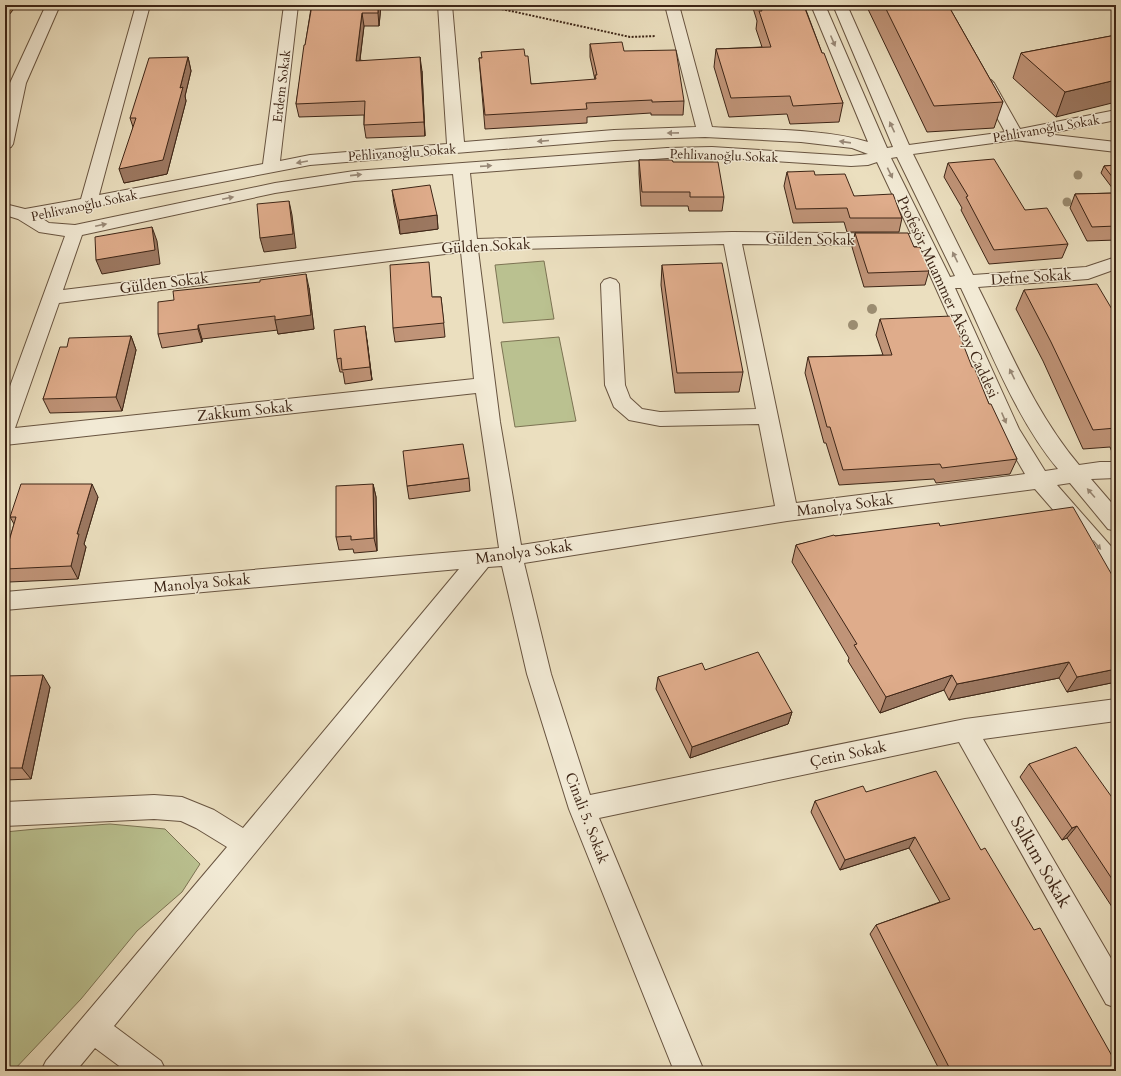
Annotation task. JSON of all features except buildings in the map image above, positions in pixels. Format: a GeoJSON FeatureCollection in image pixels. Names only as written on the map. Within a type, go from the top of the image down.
{"type":"FeatureCollection","features":[{"type":"Feature","properties":{"kind":"highway"},"geometry":{"type":"LineString","coordinates":[[5,10],[9,5]]}},
{"type":"Feature","properties":{"kind":"street"},"geometry":{"type":"LineString","coordinates":[[5,144],[18,83],[53,5]]}},
{"type":"Feature","properties":{"kind":"street"},"geometry":{"type":"LineString","coordinates":[[88,203],[143,5]]}},
{"type":"Feature","properties":{"kind":"street","name":"Erdem Sokak"},"geometry":{"type":"LineString","coordinates":[[271,167],[291,5]]}},
{"type":"Feature","properties":{"kind":"street"},"geometry":{"type":"LineString","coordinates":[[445,5],[456,148]]}},
{"type":"Feature","properties":{"kind":"street"},"geometry":{"type":"LineString","coordinates":[[672,5],[705,132]]}},
{"type":"Feature","properties":{"kind":"street","name":"Profesör Muammer Aksoy Caddesi"},"geometry":{"type":"LineString","coordinates":[[818,5],[881,154],[944,283],[1009,429],[1040,480],[1116,567]]}},
{"type":"Feature","properties":{"kind":"street","name":"Profesör Muammer Aksoy Caddesi"},"geometry":{"type":"LineString","coordinates":[[840,5],[903,151],[1029,409],[1055,451],[1116,523]]}},
{"type":"Feature","properties":{"kind":"street"},"geometry":{"type":"LineString","coordinates":[[981,74],[1015,135],[1116,147]]}},
{"type":"Feature","properties":{"kind":"street","name":"Pehlivanoğlu Sokak"},"geometry":{"type":"LineString","coordinates":[[24,216],[45,228],[75,231],[313,181],[395,172],[667,153],[712,152],[850,161],[868,160],[881,154],[1015,135],[1116,115]]}},
{"type":"Feature","properties":{"kind":"street","name":"Pehlivanoğlu Sokak"},"geometry":{"type":"LineString","coordinates":[[24,216],[271,167],[339,157],[614,135],[705,132],[763,135],[840,141],[867,146],[881,154]]}},
{"type":"Feature","properties":{"kind":"street","name":"Cinali 5. Sokak"},"geometry":{"type":"LineString","coordinates":[[461,167],[485,385],[510,556],[539,674],[558,740],[582,809],[689,1071]]}},
{"type":"Feature","properties":{"kind":"street"},"geometry":{"type":"LineString","coordinates":[[5,209],[24,216]]}},
{"type":"Feature","properties":{"kind":"street"},"geometry":{"type":"LineString","coordinates":[[5,428],[75,231]]}},
{"type":"Feature","properties":{"kind":"street"},"geometry":{"type":"LineString","coordinates":[[732,238],[787,513]]}},
{"type":"Feature","properties":{"kind":"street","name":"Gülden Sokak"},"geometry":{"type":"LineString","coordinates":[[52,298],[469,245],[732,238],[923,240]]}},
{"type":"Feature","properties":{"kind":"street","name":"Defne Sokak"},"geometry":{"type":"LineString","coordinates":[[944,283],[1088,273],[1116,263]]}},
{"type":"Feature","properties":{"kind":"street"},"geometry":{"type":"LineString","coordinates":[[610,284],[615,385],[621,402],[636,415],[660,419],[768,416]]}},
{"type":"Feature","properties":{"kind":"street","name":"Zakkum Sokak"},"geometry":{"type":"LineString","coordinates":[[5,437],[485,385]]}},
{"type":"Feature","properties":{"kind":"street","name":"Manolya Sokak"},"geometry":{"type":"LineString","coordinates":[[5,601],[510,556],[787,513],[1040,480],[1073,473],[1116,470]]}},
{"type":"Feature","properties":{"kind":"street"},"geometry":{"type":"LineString","coordinates":[[56,1071],[93,1029],[481,559]]}},
{"type":"Feature","properties":{"kind":"street","name":"Çetin Sokak"},"geometry":{"type":"LineString","coordinates":[[582,809],[965,730],[1116,710]]}},
{"type":"Feature","properties":{"kind":"street","name":"Salkım Sokak"},"geometry":{"type":"LineString","coordinates":[[965,730],[1116,994]]}},
{"type":"Feature","properties":{"kind":"street"},"geometry":{"type":"LineString","coordinates":[[5,814],[154,807],[182,809],[205,819],[245,844]]}},
{"type":"Feature","properties":{"kind":"street"},"geometry":{"type":"LineString","coordinates":[[93,1029],[151,1071]]}},
{"type":"Feature","properties":{"kind":"path"},"geometry":{"type":"LineString","coordinates":[[464,5],[488,6],[630,37],[680,35]]}},
{"type":"Feature","properties":{"kind":"green space"},"geometry":{"type":"Polygon","coordinates":[[[544,261],[554,319],[503,323],[495,265],[544,261]]]}},
{"type":"Feature","properties":{"kind":"green space"},"geometry":{"type":"Polygon","coordinates":[[[559,337],[576,421],[515,427],[501,342],[559,337]]]}},
{"type":"Feature","properties":{"kind":"green space"},"geometry":{"type":"Polygon","coordinates":[[[110,824],[165,829],[200,864],[182,892],[137,931],[81,999],[13,1071],[5,1071],[5,832],[110,824]]]}}]}
